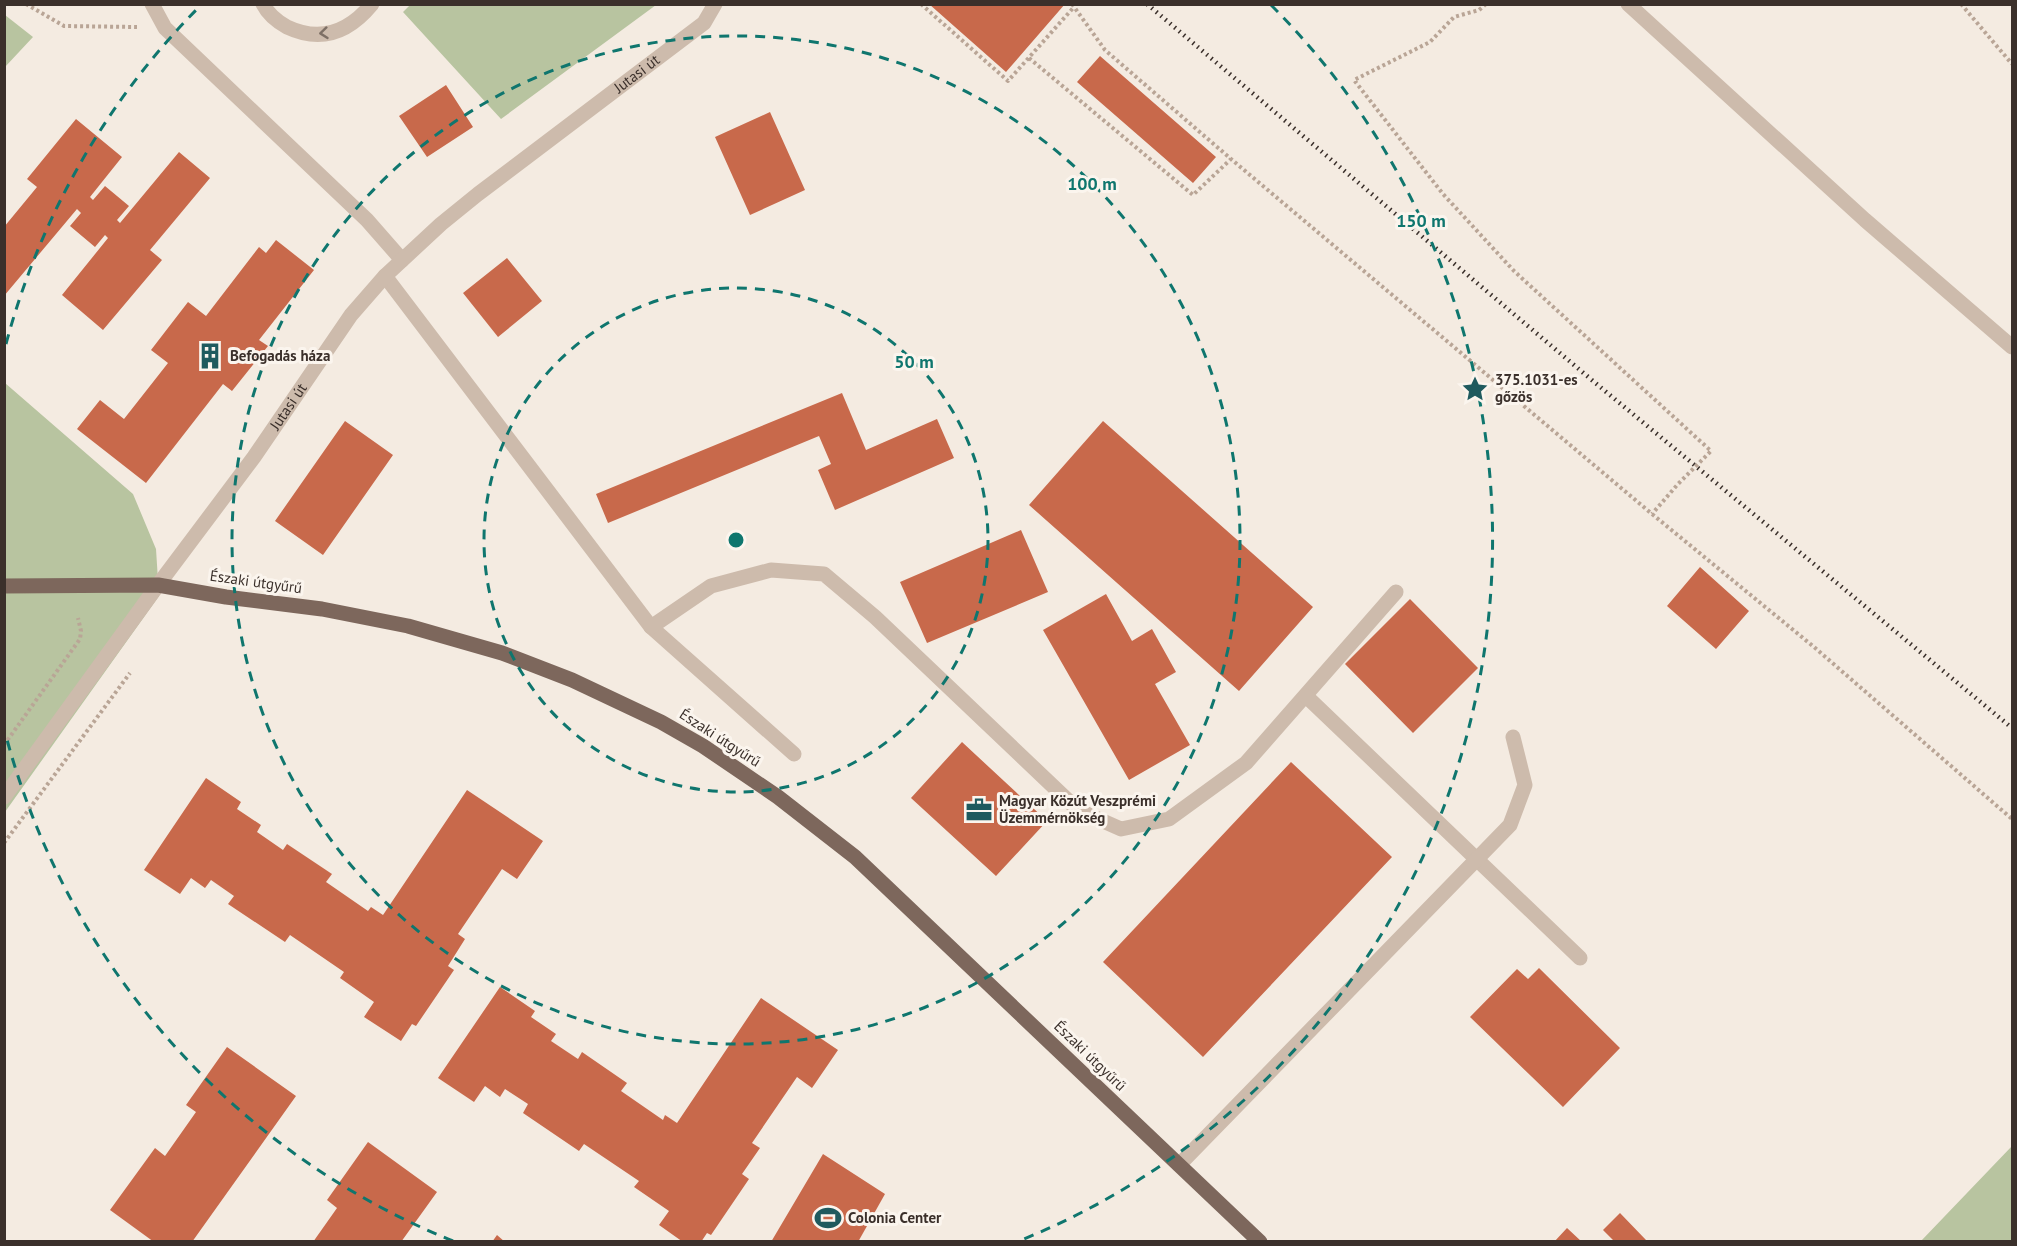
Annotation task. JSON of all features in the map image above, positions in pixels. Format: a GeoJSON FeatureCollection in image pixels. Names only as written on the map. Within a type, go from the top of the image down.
{"type":"FeatureCollection","features":[{"type":"Feature","properties":{"kind":"main road","name":"Északi útgyűrű"},"geometry":{"type":"LineString","coordinates":[[4,586],[158,585],[226,597],[322,609],[408,626],[502,652],[573,680],[661,722],[702,746],[778,797],[855,857],[1260,1242]]}},
{"type":"Feature","properties":{"kind":"street"},"geometry":{"type":"LineString","coordinates":[[152,4],[165,28],[367,220],[402,260]]}},
{"type":"Feature","properties":{"kind":"street"},"geometry":{"type":"LineString","coordinates":[[263,4],[265,9],[281,24],[300,33],[321,35],[342,30],[360,19],[372,4]]}},
{"type":"Feature","properties":{"kind":"street","name":"Jutasi út"},"geometry":{"type":"LineString","coordinates":[[4,797],[254,457],[351,315],[385,276],[478,194],[704,23],[715,4]]}},
{"type":"Feature","properties":{"kind":"street"},"geometry":{"type":"LineString","coordinates":[[1628,4],[1864,220],[2013,347]]}},
{"type":"Feature","properties":{"kind":"street"},"geometry":{"type":"LineString","coordinates":[[385,276],[651,627],[794,754]]}},
{"type":"Feature","properties":{"kind":"street"},"geometry":{"type":"LineString","coordinates":[[651,627],[711,586],[771,570],[824,574],[875,617],[1078,810],[1121,830],[1169,819],[1246,763],[1396,591]]}},
{"type":"Feature","properties":{"kind":"street"},"geometry":{"type":"LineString","coordinates":[[1306,696],[1580,958]]}},
{"type":"Feature","properties":{"kind":"street"},"geometry":{"type":"LineString","coordinates":[[1179,1165],[1510,825],[1525,785],[1513,736]]}},
{"type":"Feature","properties":{"kind":"path"},"geometry":{"type":"LineString","coordinates":[[26,4],[64,26],[165,28]]}},
{"type":"Feature","properties":{"kind":"path"},"geometry":{"type":"LineString","coordinates":[[921,4],[1008,81],[1073,6],[1105,50],[1231,159],[1652,514],[1814,646],[2013,819]]}},
{"type":"Feature","properties":{"kind":"path"},"geometry":{"type":"LineString","coordinates":[[1486,4],[1479,10],[1454,17],[1430,42],[1354,80],[1443,194],[1514,271],[1711,451],[1652,514]]}},
{"type":"Feature","properties":{"kind":"path"},"geometry":{"type":"LineString","coordinates":[[1961,4],[2013,64]]}},
{"type":"Feature","properties":{"kind":"path"},"geometry":{"type":"LineString","coordinates":[[1029,58],[1193,195],[1231,159]]}},
{"type":"Feature","properties":{"kind":"path"},"geometry":{"type":"LineString","coordinates":[[4,745],[80,639],[78,618]]}},
{"type":"Feature","properties":{"kind":"path"},"geometry":{"type":"LineString","coordinates":[[4,843],[129,673]]}},
{"type":"Feature","properties":{"kind":"green space"},"geometry":{"type":"Polygon","coordinates":[[[410,5],[656,5],[501,119],[403,12],[410,5]]]}},
{"type":"Feature","properties":{"kind":"green space"},"geometry":{"type":"Polygon","coordinates":[[[5,15],[33,37],[4,67],[5,15]]]}},
{"type":"Feature","properties":{"kind":"green space"},"geometry":{"type":"Polygon","coordinates":[[[5,383],[133,494],[156,549],[159,596],[5,812],[5,383]]]}},
{"type":"Feature","properties":{"kind":"green space"},"geometry":{"type":"Polygon","coordinates":[[[2012,1146],[2012,1241],[1921,1241],[2012,1146]]]}},
{"type":"Feature","properties":{"kind":"building"},"geometry":{"type":"Polygon","coordinates":[[[929,4],[1065,4],[1006,72],[929,4]]]}},
{"type":"Feature","properties":{"kind":"building"},"geometry":{"type":"Polygon","coordinates":[[[1100,56],[1216,157],[1193,183],[1077,82],[1100,56]]]}},
{"type":"Feature","properties":{"kind":"building"},"geometry":{"type":"Polygon","coordinates":[[[446,85],[473,127],[427,157],[399,116],[446,85]]]}},
{"type":"Feature","properties":{"kind":"building"},"geometry":{"type":"Polygon","coordinates":[[[770,112],[805,190],[750,215],[715,137],[770,112]]]}},
{"type":"Feature","properties":{"kind":"building"},"geometry":{"type":"Polygon","coordinates":[[[76,119],[122,157],[90,197],[93,200],[105,186],[129,206],[117,220],[120,223],[179,152],[210,178],[150,250],[162,260],[103,330],[62,295],[108,238],[105,235],[95,247],[70,226],[81,213],[77,209],[4,296],[4,227],[37,187],[27,179],[76,119]]]}},
{"type":"Feature","properties":{"kind":"building","name":"Befogadás háza"},"geometry":{"type":"Polygon","coordinates":[[[276,240],[314,270],[259,340],[268,346],[232,391],[223,384],[146,483],[77,429],[100,400],[124,419],[168,363],[151,350],[188,302],[206,316],[259,247],[266,253],[276,240]]]}},
{"type":"Feature","properties":{"kind":"building"},"geometry":{"type":"Polygon","coordinates":[[[507,258],[542,301],[498,337],[463,293],[507,258]]]}},
{"type":"Feature","properties":{"kind":"building"},"geometry":{"type":"Polygon","coordinates":[[[842,393],[866,450],[937,419],[954,458],[835,510],[818,470],[831,464],[819,436],[608,523],[596,494],[842,393]]]}},
{"type":"Feature","properties":{"kind":"building"},"geometry":{"type":"Polygon","coordinates":[[[345,421],[393,455],[323,555],[275,521],[345,421]]]}},
{"type":"Feature","properties":{"kind":"building"},"geometry":{"type":"Polygon","coordinates":[[[1103,421],[1313,607],[1239,691],[1029,505],[1103,421]]]}},
{"type":"Feature","properties":{"kind":"building"},"geometry":{"type":"Polygon","coordinates":[[[1021,530],[1048,592],[927,643],[900,582],[1021,530]]]}},
{"type":"Feature","properties":{"kind":"building"},"geometry":{"type":"Polygon","coordinates":[[[1700,567],[1749,611],[1716,649],[1667,606],[1700,567]]]}},
{"type":"Feature","properties":{"kind":"building"},"geometry":{"type":"Polygon","coordinates":[[[1106,594],[1132,641],[1152,629],[1176,672],[1155,684],[1190,745],[1129,780],[1043,630],[1106,594]]]}},
{"type":"Feature","properties":{"kind":"building"},"geometry":{"type":"Polygon","coordinates":[[[1410,599],[1478,668],[1413,733],[1345,664],[1410,599]]]}},
{"type":"Feature","properties":{"kind":"building","name":"Magyar Közút Veszprémi Üzemmérnökség"},"geometry":{"type":"Polygon","coordinates":[[[962,742],[1047,821],[996,876],[911,798],[962,742]]]}},
{"type":"Feature","properties":{"kind":"building"},"geometry":{"type":"Polygon","coordinates":[[[1291,762],[1392,857],[1203,1057],[1103,962],[1291,762]]]}},
{"type":"Feature","properties":{"kind":"building"},"geometry":{"type":"Polygon","coordinates":[[[206,778],[241,802],[237,809],[261,825],[257,832],[283,850],[287,844],[332,874],[326,882],[368,911],[371,907],[383,915],[467,790],[543,841],[517,879],[502,869],[458,934],[465,939],[448,966],[454,970],[416,1026],[412,1024],[401,1041],[364,1017],[374,1002],[340,978],[344,972],[290,935],[285,942],[228,904],[234,896],[211,880],[205,888],[191,878],[180,894],[144,870],[206,778]]]}},
{"type":"Feature","properties":{"kind":"building"},"geometry":{"type":"Polygon","coordinates":[[[1539,968],[1620,1048],[1563,1107],[1470,1017],[1517,969],[1528,979],[1539,968]]]}},
{"type":"Feature","properties":{"kind":"building"},"geometry":{"type":"Polygon","coordinates":[[[500,987],[535,1011],[531,1017],[556,1034],[551,1041],[578,1059],[582,1052],[627,1083],[621,1091],[663,1120],[665,1115],[677,1123],[761,998],[838,1050],[812,1088],[797,1077],[752,1143],[760,1148],[742,1174],[749,1179],[711,1235],[707,1233],[701,1242],[683,1242],[659,1225],[669,1211],[634,1187],[639,1181],[584,1144],[579,1151],[523,1113],[528,1104],[505,1089],[500,1097],[485,1086],[474,1102],[438,1078],[500,987]]]}},
{"type":"Feature","properties":{"kind":"building"},"geometry":{"type":"Polygon","coordinates":[[[227,1047],[296,1096],[192,1242],[154,1242],[110,1210],[155,1148],[165,1156],[196,1112],[186,1105],[227,1047]]]}},
{"type":"Feature","properties":{"kind":"building"},"geometry":{"type":"Polygon","coordinates":[[[368,1142],[437,1192],[401,1242],[313,1242],[337,1208],[327,1200],[368,1142]]]}},
{"type":"Feature","properties":{"kind":"building","name":"Colonia Center"},"geometry":{"type":"Polygon","coordinates":[[[823,1154],[885,1194],[858,1242],[771,1242],[823,1154]]]}},
{"type":"Feature","properties":{"kind":"building"},"geometry":{"type":"Polygon","coordinates":[[[1620,1213],[1646,1240],[1644,1242],[1615,1242],[1603,1230],[1620,1213]]]}},
{"type":"Feature","properties":{"kind":"building"},"geometry":{"type":"Polygon","coordinates":[[[1567,1228],[1582,1242],[1554,1242],[1567,1228]]]}},
{"type":"Feature","properties":{"kind":"building"},"geometry":{"type":"Polygon","coordinates":[[[497,1235],[505,1242],[492,1242],[497,1235]]]}},
{"type":"Feature","properties":{"kind":"railway"},"geometry":{"type":"LineString","coordinates":[[1147,4],[1593,381],[2012,728]]}},
{"type":"Feature","properties":{"kind":"place","name":"Befogadás háza"},"geometry":{"type":"Point","coordinates":[210,356]}},
{"type":"Feature","properties":{"kind":"place","name":"375.1031-es gőzös"},"geometry":{"type":"Point","coordinates":[1475,389]}},
{"type":"Feature","properties":{"kind":"place","name":"Magyar Közút Veszprémi Üzemmérnökség"},"geometry":{"type":"Point","coordinates":[979,810]}},
{"type":"Feature","properties":{"kind":"place","name":"Colonia Center"},"geometry":{"type":"Point","coordinates":[828,1218]}}]}
